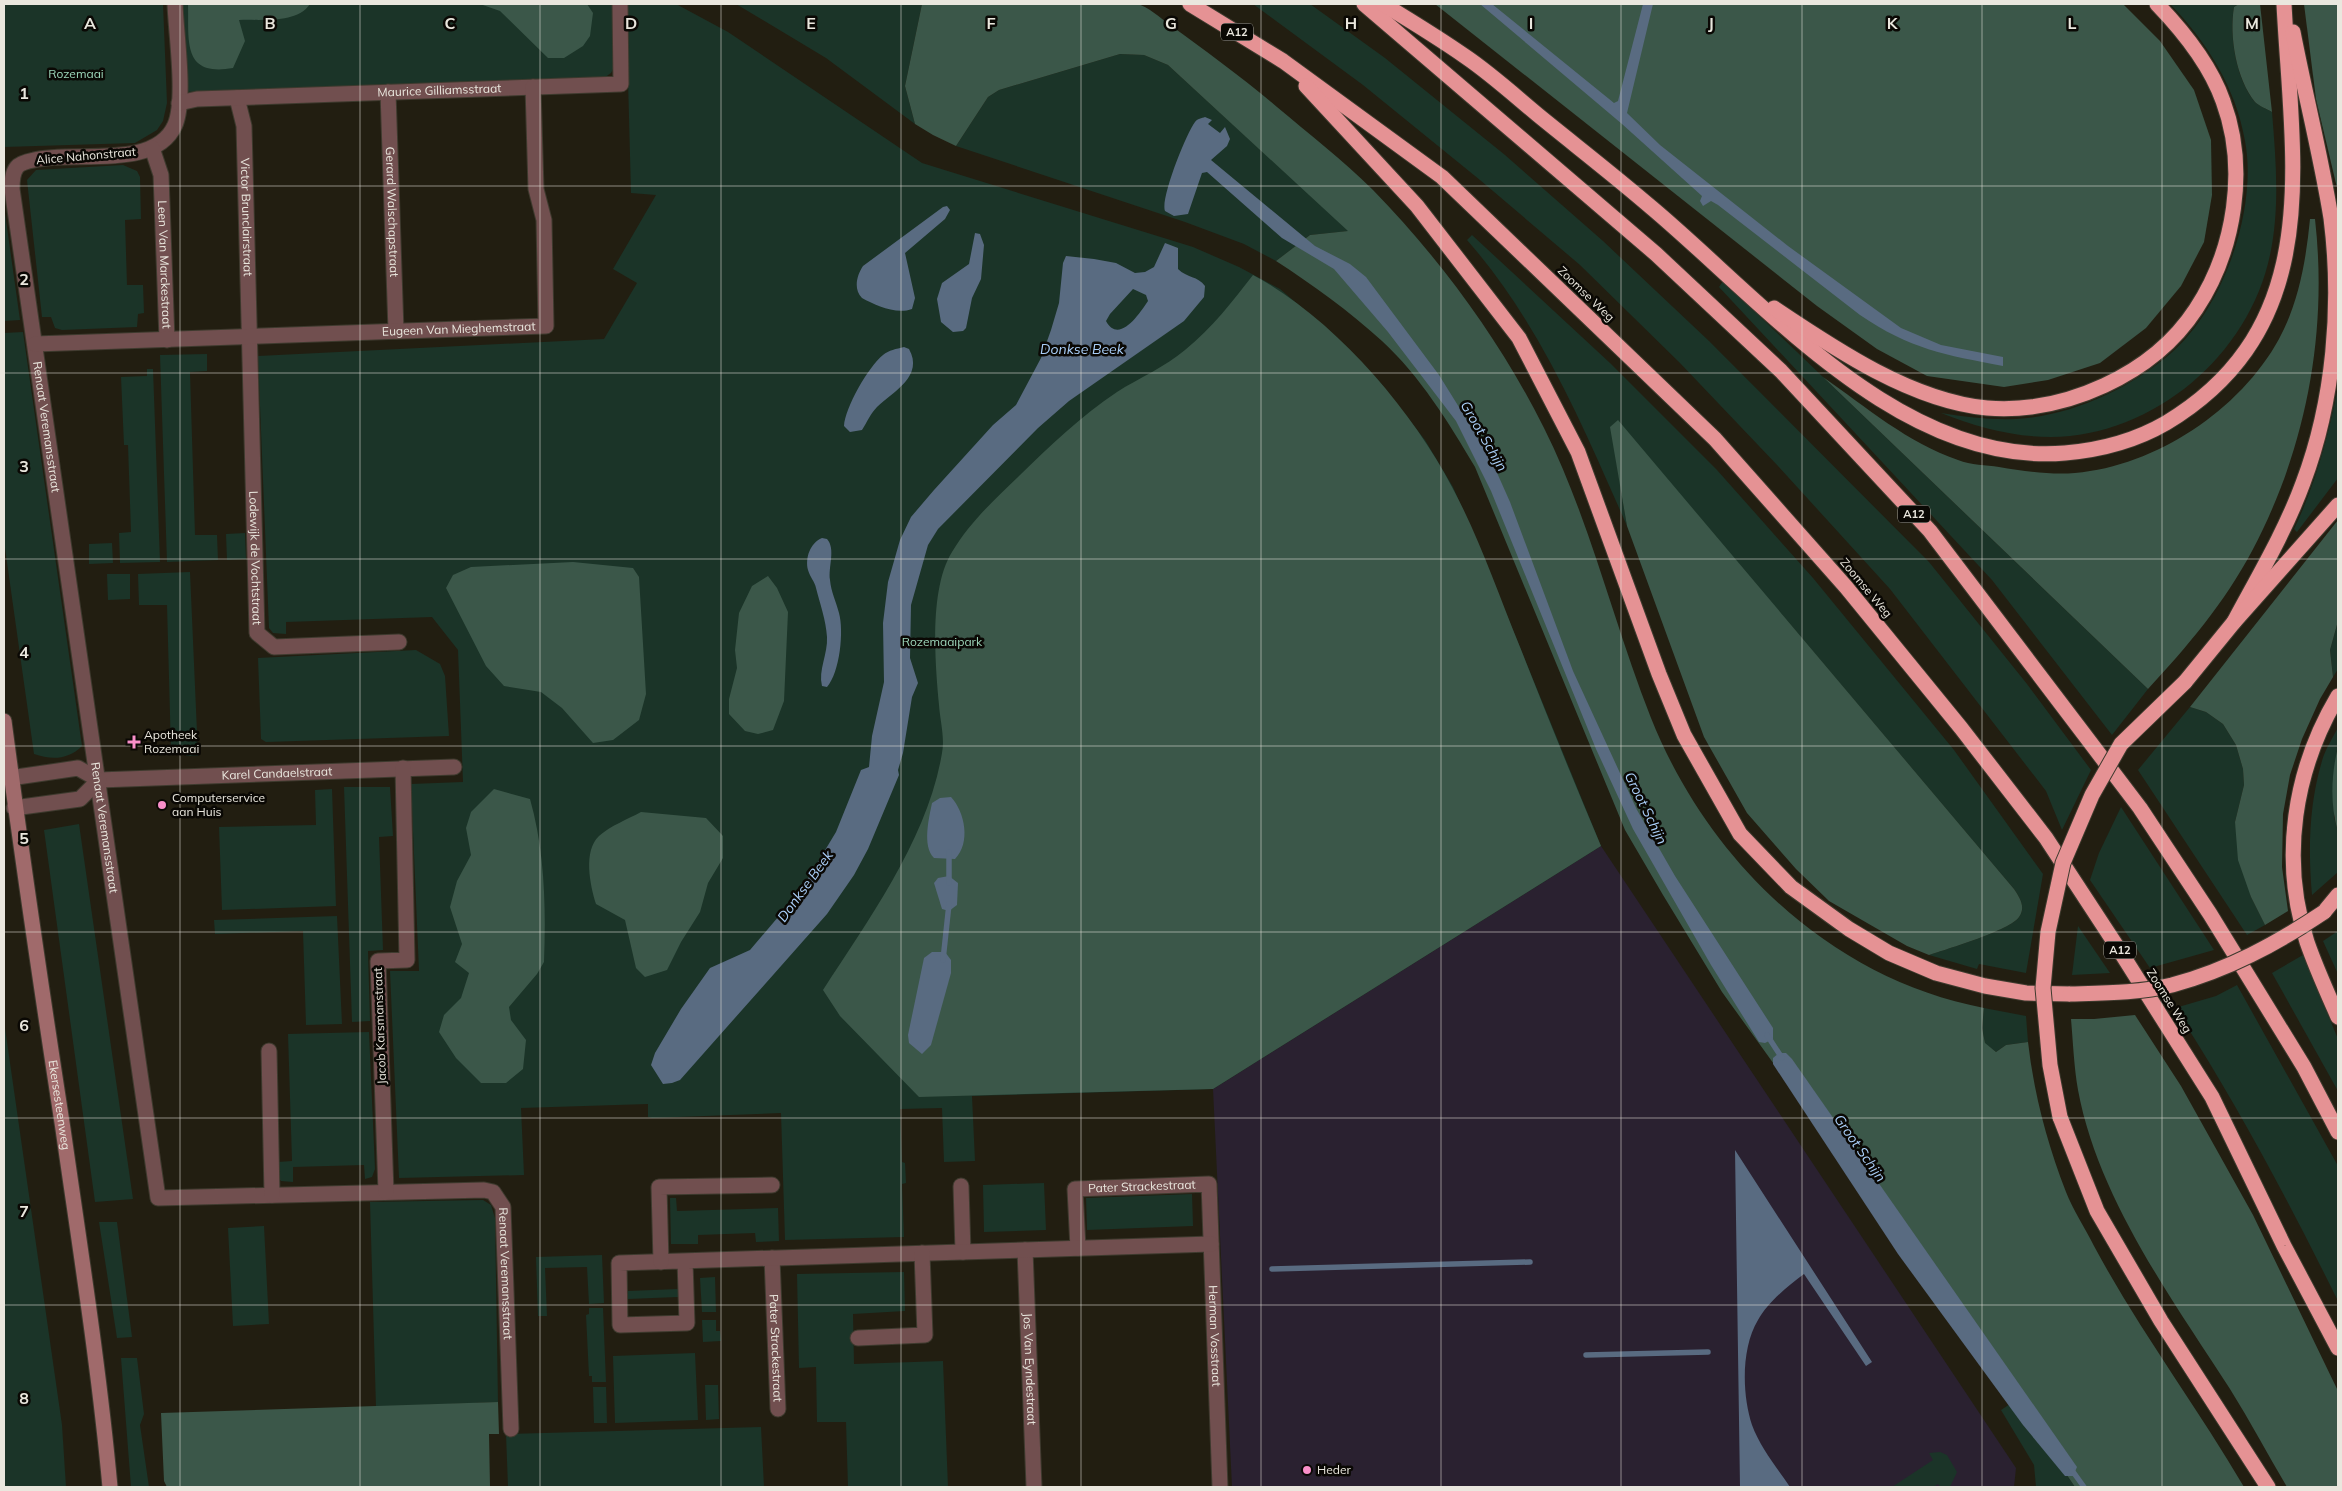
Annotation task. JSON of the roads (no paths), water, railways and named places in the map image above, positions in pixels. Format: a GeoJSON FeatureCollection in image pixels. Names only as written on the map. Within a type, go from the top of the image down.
{"type":"FeatureCollection","features":[{"type":"Feature","properties":{"kind":"highway","name":"Zoomse Weg"},"geometry":{"type":"LineString","coordinates":[[1190,4],[1283,61],[1442,176],[1714,439],[1852,594],[1961,728],[2046,838],[2118,948],[2212,1097],[2284,1246],[2338,1348]]}},
{"type":"Feature","properties":{"kind":"highway","name":"A12"},"geometry":{"type":"LineString","coordinates":[[1364,4],[1670,267],[1781,371],[1930,531],[2140,808],[2210,914],[2304,1067],[2338,1132]]}},
{"type":"Feature","properties":{"kind":"highway"},"geometry":{"type":"LineString","coordinates":[[1383,4],[1468,58],[1655,210],[1723,274],[1794,336],[1875,396],[1919,423],[1972,443],[2017,452],[2055,454],[2105,448],[2159,427],[2187,410],[2230,371],[2262,326],[2282,276],[2288,249],[2293,201],[2286,4]]}},
{"type":"Feature","properties":{"kind":"highway"},"geometry":{"type":"LineString","coordinates":[[1723,274],[1825,342],[1911,388],[1958,403],[1987,408],[2045,405],[2078,397],[2127,373],[2164,344],[2196,310],[2223,251],[2232,218],[2236,190],[2233,137],[2224,103],[2216,83],[2205,63],[2173,20],[2157,4]]}},
{"type":"Feature","properties":{"kind":"highway"},"geometry":{"type":"LineString","coordinates":[[2234,622],[2284,527],[2304,483],[2325,403],[2335,325],[2335,266],[2331,220],[2286,4]]}},
{"type":"Feature","properties":{"kind":"highway"},"geometry":{"type":"LineString","coordinates":[[1283,61],[1417,206],[1519,338],[1578,452],[1659,674],[1684,735],[1740,834],[1791,887],[1849,929],[1889,953],[1936,973],[1985,986],[2026,993],[2128,992],[2162,986],[2217,971],[2260,952],[2324,912],[2338,900]]}},
{"type":"Feature","properties":{"kind":"highway"},"geometry":{"type":"LineString","coordinates":[[2268,1487],[2161,1321],[2097,1211],[2060,1117],[2050,1065],[2043,988],[2048,932],[2064,863],[2092,795],[2121,744],[2185,682],[2234,622],[2338,505]]}},
{"type":"Feature","properties":{"kind":"highway"},"geometry":{"type":"LineString","coordinates":[[2338,696],[2321,725],[2304,770],[2294,825],[2294,858],[2296,894],[2307,941],[2338,1017]]}},
{"type":"Feature","properties":{"kind":"highway"},"geometry":{"type":"LineString","coordinates":[[2324,912],[2338,895]]}},
{"type":"Feature","properties":{"kind":"main road","name":"Ekersesteenweg"},"geometry":{"type":"LineString","coordinates":[[4,721],[14,808],[76,1215],[105,1432],[110,1487]]}},
{"type":"Feature","properties":{"kind":"street","name":"Alice Nahonstraat"},"geometry":{"type":"LineString","coordinates":[[35,344],[12,189],[13,175],[17,167],[42,158],[130,154],[152,148],[166,137],[174,125],[179,103],[175,4]]}},
{"type":"Feature","properties":{"kind":"street","name":"Maurice Gilliamsstraat"},"geometry":{"type":"LineString","coordinates":[[179,103],[197,99],[622,84],[620,4]]}},
{"type":"Feature","properties":{"kind":"street","name":"Eugeen Van Mieghemstraat"},"geometry":{"type":"LineString","coordinates":[[167,340],[546,326],[544,220],[536,190],[532,87]]}},
{"type":"Feature","properties":{"kind":"street","name":"Gerard Walschapstraat"},"geometry":{"type":"LineString","coordinates":[[388,92],[396,331]]}},
{"type":"Feature","properties":{"kind":"street","name":"Victor Brunclairstraat"},"geometry":{"type":"LineString","coordinates":[[237,98],[244,126],[251,337]]}},
{"type":"Feature","properties":{"kind":"street","name":"Leen Van Marckestraat"},"geometry":{"type":"LineString","coordinates":[[35,344],[167,340],[161,175],[152,148]]}},
{"type":"Feature","properties":{"kind":"street","name":"Lodewijk de Vochtstraat"},"geometry":{"type":"LineString","coordinates":[[251,337],[248,358],[257,633],[274,647],[399,642]]}},
{"type":"Feature","properties":{"kind":"street","name":"Renaat Veremansstraat"},"geometry":{"type":"LineString","coordinates":[[35,344],[158,1198],[484,1190],[493,1192],[500,1198],[503,1207],[511,1429]]}},
{"type":"Feature","properties":{"kind":"street","name":"Karel Candaelstraat"},"geometry":{"type":"LineString","coordinates":[[99,780],[454,767]]}},
{"type":"Feature","properties":{"kind":"street"},"geometry":{"type":"LineString","coordinates":[[10,778],[78,768],[99,780],[80,799],[14,808]]}},
{"type":"Feature","properties":{"kind":"street","name":"Jacob Karsmanstraat"},"geometry":{"type":"LineString","coordinates":[[386,1192],[378,961],[407,960],[403,768]]}},
{"type":"Feature","properties":{"kind":"street"},"geometry":{"type":"LineString","coordinates":[[269,1051],[272,1195]]}},
{"type":"Feature","properties":{"kind":"street","name":"Herman Vosstraat"},"geometry":{"type":"LineString","coordinates":[[1209,1184],[1220,1487]]}},
{"type":"Feature","properties":{"kind":"street","name":"Pater Strackestraat"},"geometry":{"type":"LineString","coordinates":[[1078,1248],[1075,1189],[1209,1184]]}},
{"type":"Feature","properties":{"kind":"street"},"geometry":{"type":"LineString","coordinates":[[660,1262],[659,1187],[772,1185]]}},
{"type":"Feature","properties":{"kind":"street"},"geometry":{"type":"LineString","coordinates":[[960,1186],[963,1252]]}},
{"type":"Feature","properties":{"kind":"street"},"geometry":{"type":"LineString","coordinates":[[685,1261],[687,1324],[620,1325],[619,1263],[1211,1244]]}},
{"type":"Feature","properties":{"kind":"street","name":"Jos Van Eyndestraat"},"geometry":{"type":"LineString","coordinates":[[1025,1250],[1034,1487]]}},
{"type":"Feature","properties":{"kind":"street"},"geometry":{"type":"LineString","coordinates":[[858,1338],[926,1335],[922,1253]]}},
{"type":"Feature","properties":{"kind":"street","name":"Pater Strackestraat"},"geometry":{"type":"LineString","coordinates":[[772,1258],[778,1409]]}},
{"type":"Feature","properties":{"kind":"water"},"geometry":{"type":"Polygon","coordinates":[[[1480,4],[1492,4],[1614,103],[1618,101],[1643,4],[1653,4],[1627,113],[1660,145],[1788,246],[1901,328],[1941,345],[2003,357],[2003,366],[1928,349],[1895,336],[1860,315],[1718,205],[1711,201],[1703,206],[1700,201],[1702,196],[1622,124],[1480,4]]]}},
{"type":"Feature","properties":{"kind":"water"},"geometry":{"type":"Polygon","coordinates":[[[1205,117],[1212,120],[1208,124],[1220,133],[1225,127],[1230,139],[1227,146],[1211,160],[1315,246],[1350,264],[1366,277],[1439,375],[1490,457],[1510,502],[1573,671],[1637,810],[1675,876],[1773,1028],[1773,1039],[1765,1043],[1759,1042],[1711,965],[1633,829],[1596,749],[1491,491],[1456,421],[1388,332],[1334,269],[1282,238],[1207,172],[1202,173],[1188,214],[1174,216],[1165,211],[1166,194],[1180,152],[1195,122],[1205,117]]]}},
{"type":"Feature","properties":{"kind":"water"},"geometry":{"type":"Polygon","coordinates":[[[947,206],[950,210],[945,219],[905,253],[915,298],[912,309],[906,311],[893,310],[862,298],[859,294],[857,282],[863,266],[943,207],[947,206]]]}},
{"type":"Feature","properties":{"kind":"water"},"geometry":{"type":"Polygon","coordinates":[[[975,233],[980,234],[984,245],[981,279],[972,298],[966,328],[963,331],[953,332],[941,322],[937,299],[942,283],[969,264],[975,233]]]}},
{"type":"Feature","properties":{"kind":"water","name":"Donkse Beek"},"geometry":{"type":"Polygon","coordinates":[[[1165,243],[1178,248],[1178,269],[1205,286],[1204,297],[1184,321],[1069,401],[1038,428],[938,529],[928,545],[911,605],[910,658],[918,683],[912,697],[903,753],[898,770],[899,775],[868,849],[854,875],[827,914],[680,1080],[663,1084],[651,1065],[655,1053],[681,1009],[710,968],[750,950],[801,890],[836,832],[861,770],[869,767],[872,736],[884,682],[883,623],[888,582],[900,540],[911,517],[934,490],[993,425],[1016,405],[1041,358],[1051,330],[1059,303],[1063,263],[1066,256],[1116,263],[1135,273],[1145,272],[1154,267],[1165,243]],[[1133,289],[1106,321],[1111,328],[1117,330],[1123,328],[1135,319],[1148,301],[1146,295],[1133,289]]]}},
{"type":"Feature","properties":{"kind":"water"},"geometry":{"type":"Polygon","coordinates":[[[904,347],[909,349],[913,359],[910,375],[899,389],[875,409],[862,430],[850,432],[844,426],[845,418],[864,378],[883,355],[904,347]]]}},
{"type":"Feature","properties":{"kind":"water"},"geometry":{"type":"Polygon","coordinates":[[[822,538],[827,539],[830,543],[830,580],[839,613],[841,630],[838,662],[827,687],[822,686],[821,680],[827,643],[825,624],[815,586],[807,565],[809,551],[814,543],[822,538]]]}},
{"type":"Feature","properties":{"kind":"water"},"geometry":{"type":"Polygon","coordinates":[[[951,797],[956,803],[963,819],[963,845],[955,859],[934,858],[930,853],[927,839],[932,803],[940,798],[951,797]]]}},
{"type":"Feature","properties":{"kind":"water"},"geometry":{"type":"Polygon","coordinates":[[[949,876],[958,883],[957,905],[949,911],[942,909],[934,883],[938,878],[949,876]]]}},
{"type":"Feature","properties":{"kind":"water"},"geometry":{"type":"Polygon","coordinates":[[[932,952],[945,952],[951,960],[951,973],[931,1045],[922,1054],[909,1043],[908,1035],[924,958],[932,952]]]}},
{"type":"Feature","properties":{"kind":"water"},"geometry":{"type":"Polygon","coordinates":[[[1779,1053],[1786,1053],[1792,1059],[2077,1467],[2073,1476],[2065,1476],[2023,1425],[1898,1254],[1773,1064],[1773,1058],[1779,1053]]]}},
{"type":"Feature","properties":{"kind":"water"},"geometry":{"type":"Polygon","coordinates":[[[1735,1150],[1872,1362],[1866,1366],[1804,1274],[1779,1295],[1762,1313],[1752,1331],[1748,1344],[1745,1372],[1746,1400],[1752,1425],[1759,1441],[1790,1487],[1740,1487],[1735,1150]]]}},
{"type":"Feature","properties":{"kind":"waterway","name":"Donkse Beek"},"geometry":{"type":"LineString","coordinates":[[949,852],[949,883]]}},
{"type":"Feature","properties":{"kind":"waterway","name":"Donkse Beek"},"geometry":{"type":"LineString","coordinates":[[943,960],[949,904]]}},
{"type":"Feature","properties":{"kind":"waterway","name":"Groot Schijn"},"geometry":{"type":"LineString","coordinates":[[1767,1035],[1782,1058]]}},
{"type":"Feature","properties":{"kind":"waterway"},"geometry":{"type":"LineString","coordinates":[[1272,1269],[1530,1262]]}},
{"type":"Feature","properties":{"kind":"waterway"},"geometry":{"type":"LineString","coordinates":[[1586,1355],[1708,1352]]}},
{"type":"Feature","properties":{"kind":"waterway","name":"Groot Schijn"},"geometry":{"type":"LineString","coordinates":[[2071,1469],[2084,1487]]}},
{"type":"Feature","properties":{"kind":"place","name":"Apotheek Rozemaai"},"geometry":{"type":"Point","coordinates":[134,742]}},
{"type":"Feature","properties":{"kind":"place","name":"Computerservice aan Huis"},"geometry":{"type":"Point","coordinates":[162,805]}},
{"type":"Feature","properties":{"kind":"place","name":"Heder"},"geometry":{"type":"Point","coordinates":[1307,1470]}},
{"type":"Feature","properties":{"kind":"park label","name":"Rozemaai"},"geometry":{"type":"Point","coordinates":[76,74]}},
{"type":"Feature","properties":{"kind":"park label","name":"Rozemaaipark"},"geometry":{"type":"Point","coordinates":[942,642]}}]}
